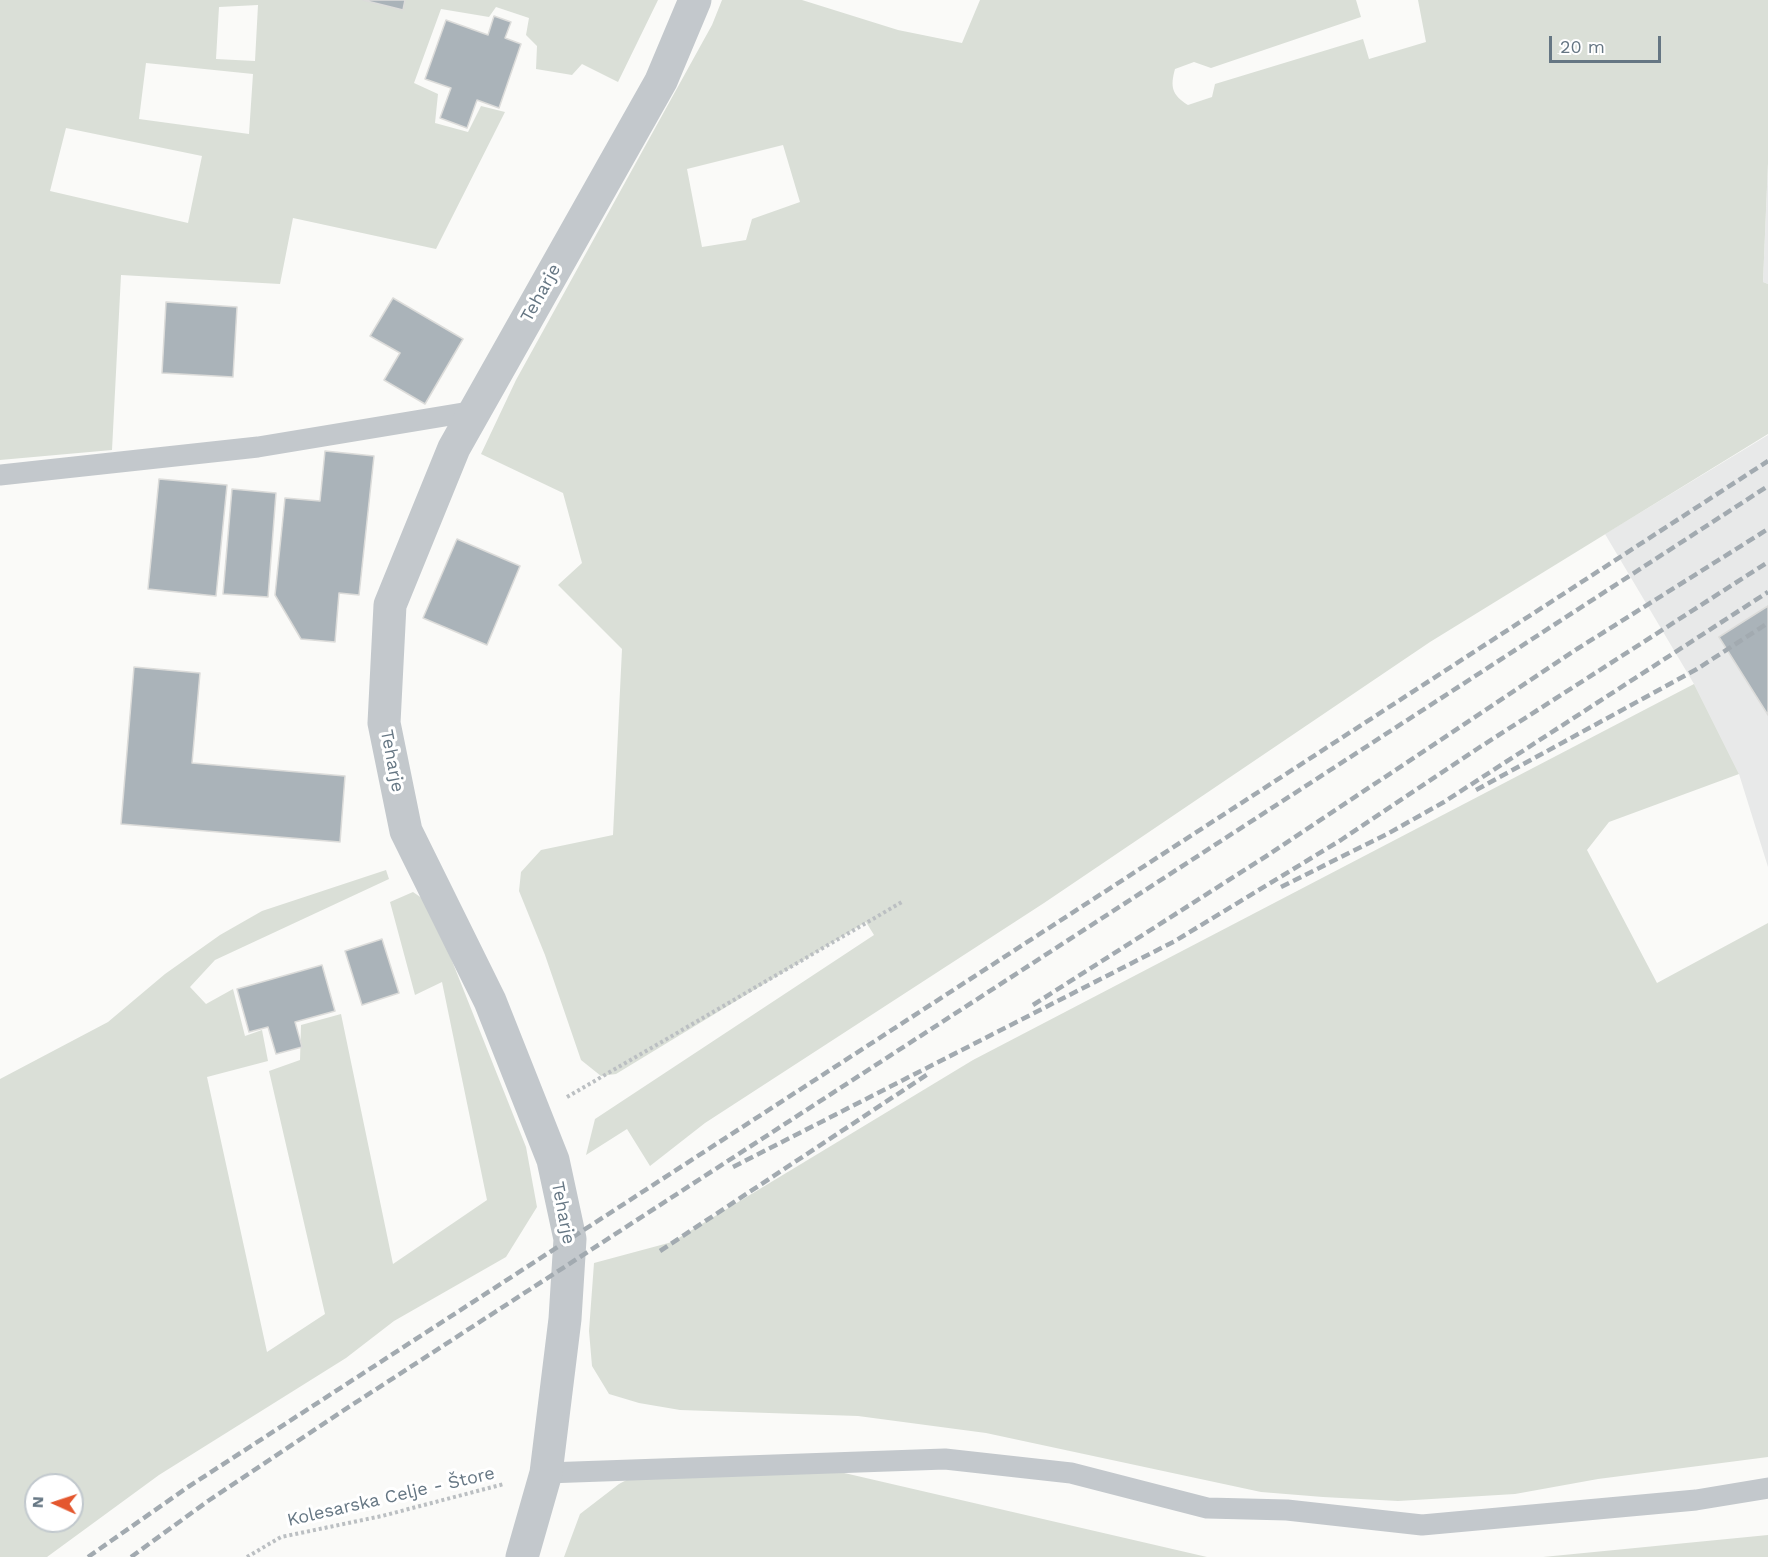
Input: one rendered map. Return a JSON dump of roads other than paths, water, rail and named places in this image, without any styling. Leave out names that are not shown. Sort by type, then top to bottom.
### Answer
[{"type":"street","name":"Teharje","points":[[522,1557],[546,1473],[571,1264],[570,1239],[553,1160],[535,1115],[489,1001],[406,831],[384,723],[390,605],[454,448],[662,81],[695,0]]},
{"type":"lane","points":[[0,475],[258,447],[475,411]]},
{"type":"lane","points":[[546,1473],[945,1459],[1071,1473],[1207,1508],[1287,1510],[1422,1525],[1696,1500],[1768,1488]]},
{"type":"railway","points":[[88,1557],[188,1487],[1768,461]]},
{"type":"railway","points":[[131,1557],[208,1501],[341,1412],[1768,486]]},
{"type":"railway","points":[[1033,1005],[1268,855],[1577,649],[1768,529]]},
{"type":"railway","points":[[733,1167],[1175,941],[1341,840],[1477,749],[1768,562]]},
{"type":"railway","points":[[1281,887],[1389,833],[1444,802],[1768,592]]},
{"type":"railway","points":[[1476,790],[1697,669],[1768,623]]},
{"type":"railway","points":[[660,1251],[928,1074]]}]
